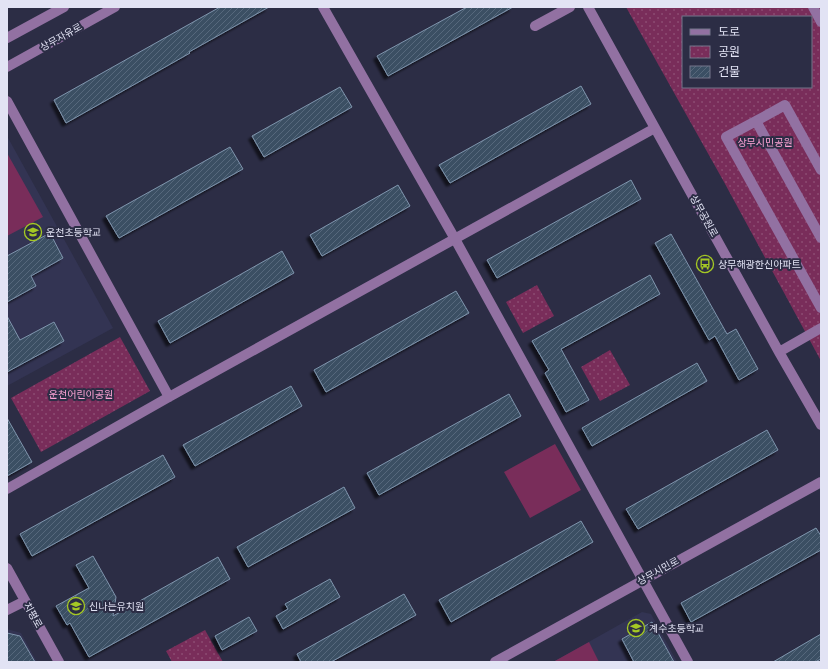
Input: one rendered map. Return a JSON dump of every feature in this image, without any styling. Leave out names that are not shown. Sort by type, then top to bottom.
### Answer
[{"type":"street","points":[[7,38],[64,7]]},
{"type":"street","name":"상무자유로","points":[[7,67],[115,7]]},
{"type":"street","points":[[322,7],[455,239],[688,662]]},
{"type":"street","points":[[535,26],[570,7]]},
{"type":"street","name":"상무공원로","points":[[588,7],[821,425]]},
{"type":"street","points":[[813,7],[821,22]]},
{"type":"street","points":[[7,102],[169,397]]},
{"type":"street","points":[[821,170],[785,105],[726,137],[821,308]]},
{"type":"street","points":[[756,121],[821,238]]},
{"type":"street","points":[[7,489],[169,397],[655,128]]},
{"type":"street","points":[[779,352],[821,328]]},
{"type":"street","name":"상무시민로","points":[[495,662],[821,482]]},
{"type":"street","name":"치평로","points":[[7,568],[59,662]]},
{"type":"street","points":[[7,610],[25,601]]},
{"type":"shaded area","name":"운천초등학교","points":[[7,136],[113,328],[7,386]]},
{"type":"shaded area","name":"계수초등학교","points":[[642,612],[651,614],[677,662],[553,662]]},
{"type":"shaded area","points":[[7,629],[21,633],[37,662],[7,662]]},
{"type":"green space","name":"상무시민공원","points":[[626,7],[821,7],[821,361],[724,182]]},
{"type":"green space","points":[[7,153],[43,217],[7,236]]},
{"type":"green space","points":[[537,285],[554,316],[523,333],[506,302]]},
{"type":"green space","name":"운천어린이공원","points":[[120,337],[150,391],[41,452],[11,398]]},
{"type":"green space","points":[[610,350],[630,385],[600,401],[581,367]]},
{"type":"green space","points":[[555,444],[581,490],[530,518],[504,472]]},
{"type":"green space","points":[[205,630],[223,662],[172,662],[166,651]]},
{"type":"green space","points":[[589,642],[599,662],[553,662]]},
{"type":"building","points":[[220,7],[269,7],[66,123],[54,100]]},
{"type":"building","points":[[467,7],[513,7],[388,76],[377,56]]},
{"type":"building","points":[[581,86],[591,104],[450,183],[439,165]]},
{"type":"building","points":[[340,87],[352,107],[264,157],[252,136]]},
{"type":"building","points":[[230,147],[243,169],[119,238],[106,216]]},
{"type":"building","points":[[631,180],[641,199],[497,278],[487,260]]},
{"type":"building","points":[[398,185],[410,206],[322,256],[310,235]]},
{"type":"building","name":"운천초등학교","points":[[50,233],[63,258],[31,276],[36,286],[7,302],[7,256]]},
{"type":"building","points":[[671,234],[727,334],[736,329],[758,369],[739,380],[715,336],[709,340],[655,243]]},
{"type":"building","points":[[282,251],[294,273],[170,343],[158,321]]},
{"type":"building","points":[[650,275],[660,294],[561,349],[589,400],[566,412],[545,373],[549,370],[532,341]]},
{"type":"building","points":[[456,291],[469,313],[326,392],[314,370]]},
{"type":"building","points":[[7,316],[20,340],[54,322],[64,341],[7,372]]},
{"type":"building","points":[[697,363],[707,381],[592,446],[582,428]]},
{"type":"building","points":[[291,386],[302,406],[195,466],[183,445]]},
{"type":"building","points":[[509,394],[521,416],[379,495],[367,473]]},
{"type":"building","points":[[7,418],[32,462],[7,476]]},
{"type":"building","points":[[767,430],[778,450],[638,529],[626,509]]},
{"type":"building","points":[[163,455],[175,477],[32,556],[20,534]]},
{"type":"building","points":[[344,487],[355,508],[248,567],[237,547]]},
{"type":"building","points":[[581,521],[593,542],[451,622],[439,600]]},
{"type":"building","points":[[816,528],[821,536],[821,550],[691,622],[681,603]]},
{"type":"building","points":[[93,556],[116,597],[113,616],[218,557],[230,579],[89,657],[70,623],[67,625],[56,606],[89,588],[76,565]]},
{"type":"building","points":[[330,579],[340,597],[283,629],[276,616],[288,609],[285,604]]},
{"type":"building","points":[[404,594],[416,615],[331,662],[301,662],[297,654]]},
{"type":"building","points":[[249,617],[257,631],[222,650],[215,636]]},
{"type":"building","points":[[652,622],[674,662],[634,662],[622,639]]},
{"type":"building","points":[[7,633],[20,636],[35,662],[7,662]]},
{"type":"building","points":[[821,634],[821,659],[815,662],[773,662]]},
{"type":"place","name":"운천초등학교","points":[[33,232]]},
{"type":"place","name":"상무해광한신아파트","points":[[705,264]]},
{"type":"place","name":"신나는유치원","points":[[76,606]]},
{"type":"place","name":"계수초등학교","points":[[636,628]]}]
